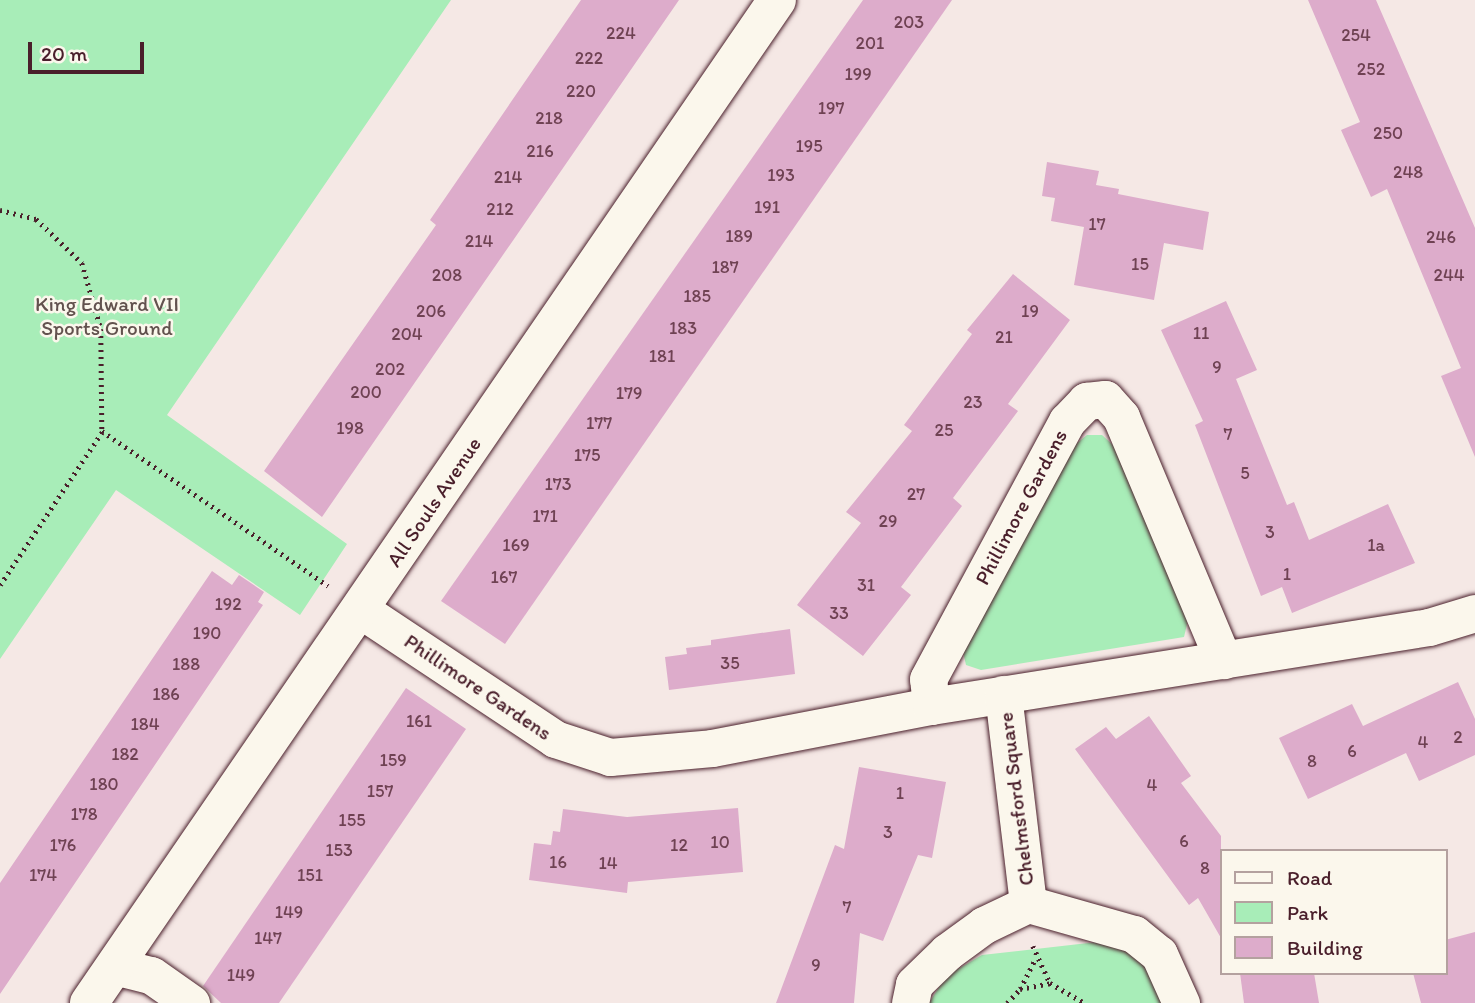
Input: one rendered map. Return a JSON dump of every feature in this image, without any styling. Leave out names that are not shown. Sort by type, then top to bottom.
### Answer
[{"type":"street","name":"All Souls Avenue","points":[[89,1003],[777,0]]},
{"type":"street","name":"Phillimore Gardens","points":[[930,706],[928,679],[1067,421],[1086,401],[1105,399],[1121,418],[1223,660]]},
{"type":"street","name":"Phillimore Gardens","points":[[361,610],[555,739],[591,753],[668,755],[930,706],[1429,627],[1475,613]]},
{"type":"street","name":"Chelmsford Square","points":[[1003,694],[1028,904]]},
{"type":"street","name":"Chelmsford Square","points":[[910,1003],[914,984],[947,952],[984,925],[1028,904],[1134,934],[1159,954],[1181,1003]]},
{"type":"street","points":[[114,966],[151,975],[191,1003]]},
{"type":"path","points":[[0,210],[36,219],[82,263],[101,329],[102,431],[0,585]]},
{"type":"path","points":[[102,431],[329,586]]},
{"type":"path","points":[[1033,949],[1050,983],[1084,1003]]},
{"type":"path","points":[[1007,1003],[1020,989],[1036,959]]},
{"type":"path","points":[[1020,989],[1050,983]]},
{"type":"green space","name":"King Edward VII Sports Ground","points":[[0,0],[451,0],[167,415],[347,544],[300,615],[116,490],[0,659]]},
{"type":"green space","points":[[1087,435],[1102,435],[1113,445],[1188,620],[1184,637],[981,670],[966,665],[963,652],[1076,444]]},
{"type":"green space","points":[[1097,942],[1137,955],[1164,987],[1166,1003],[929,1003],[946,976],[982,955]]},
{"type":"building","points":[[581,0],[679,0],[322,517],[264,471],[436,225],[430,220]]},
{"type":"building","points":[[863,0],[952,0],[505,644],[441,601]]},
{"type":"building","points":[[1308,0],[1376,0],[1475,228],[1475,457],[1441,376],[1461,368],[1387,189],[1371,197],[1341,130],[1360,122]]},
{"type":"building","points":[[1047,162],[1099,171],[1096,185],[1119,189],[1118,194],[1209,212],[1203,250],[1164,243],[1154,300],[1074,285],[1084,227],[1051,221],[1055,198],[1042,196]]},
{"type":"building","points":[[1013,274],[1070,320],[1008,404],[1018,411],[953,498],[962,506],[901,587],[911,595],[863,656],[797,605],[861,523],[846,512],[912,431],[904,425],[972,334],[967,330]]},
{"type":"building","points":[[1226,301],[1257,370],[1236,379],[1287,505],[1294,502],[1309,540],[1388,504],[1415,563],[1292,613],[1282,587],[1261,596],[1195,425],[1203,421],[1161,330]]},
{"type":"building","points":[[212,571],[232,585],[239,575],[264,592],[258,602],[263,605],[0,994],[0,883]]},
{"type":"building","points":[[790,629],[795,674],[669,690],[665,657],[687,654],[686,648],[711,645],[711,640]]},
{"type":"building","points":[[1458,682],[1475,719],[1475,755],[1419,781],[1406,753],[1308,799],[1279,738],[1352,704],[1363,726]]},
{"type":"building","points":[[406,688],[466,729],[279,1003],[221,1003],[203,986]]},
{"type":"building","points":[[1149,716],[1191,776],[1181,783],[1221,836],[1220,936],[1198,898],[1189,905],[1075,749],[1106,727],[1116,739]]},
{"type":"building","points":[[859,767],[946,782],[932,858],[918,855],[883,941],[860,933],[854,1003],[776,1003],[835,845],[844,849]]},
{"type":"building","points":[[738,808],[743,872],[628,882],[627,893],[529,880],[534,843],[551,845],[553,831],[560,832],[563,809],[627,817]]},
{"type":"building","points":[[1475,932],[1475,1003],[1421,1003],[1414,975],[1447,975],[1447,939]]},
{"type":"building","points":[[1240,975],[1314,975],[1319,1003],[1244,1003]]}]
